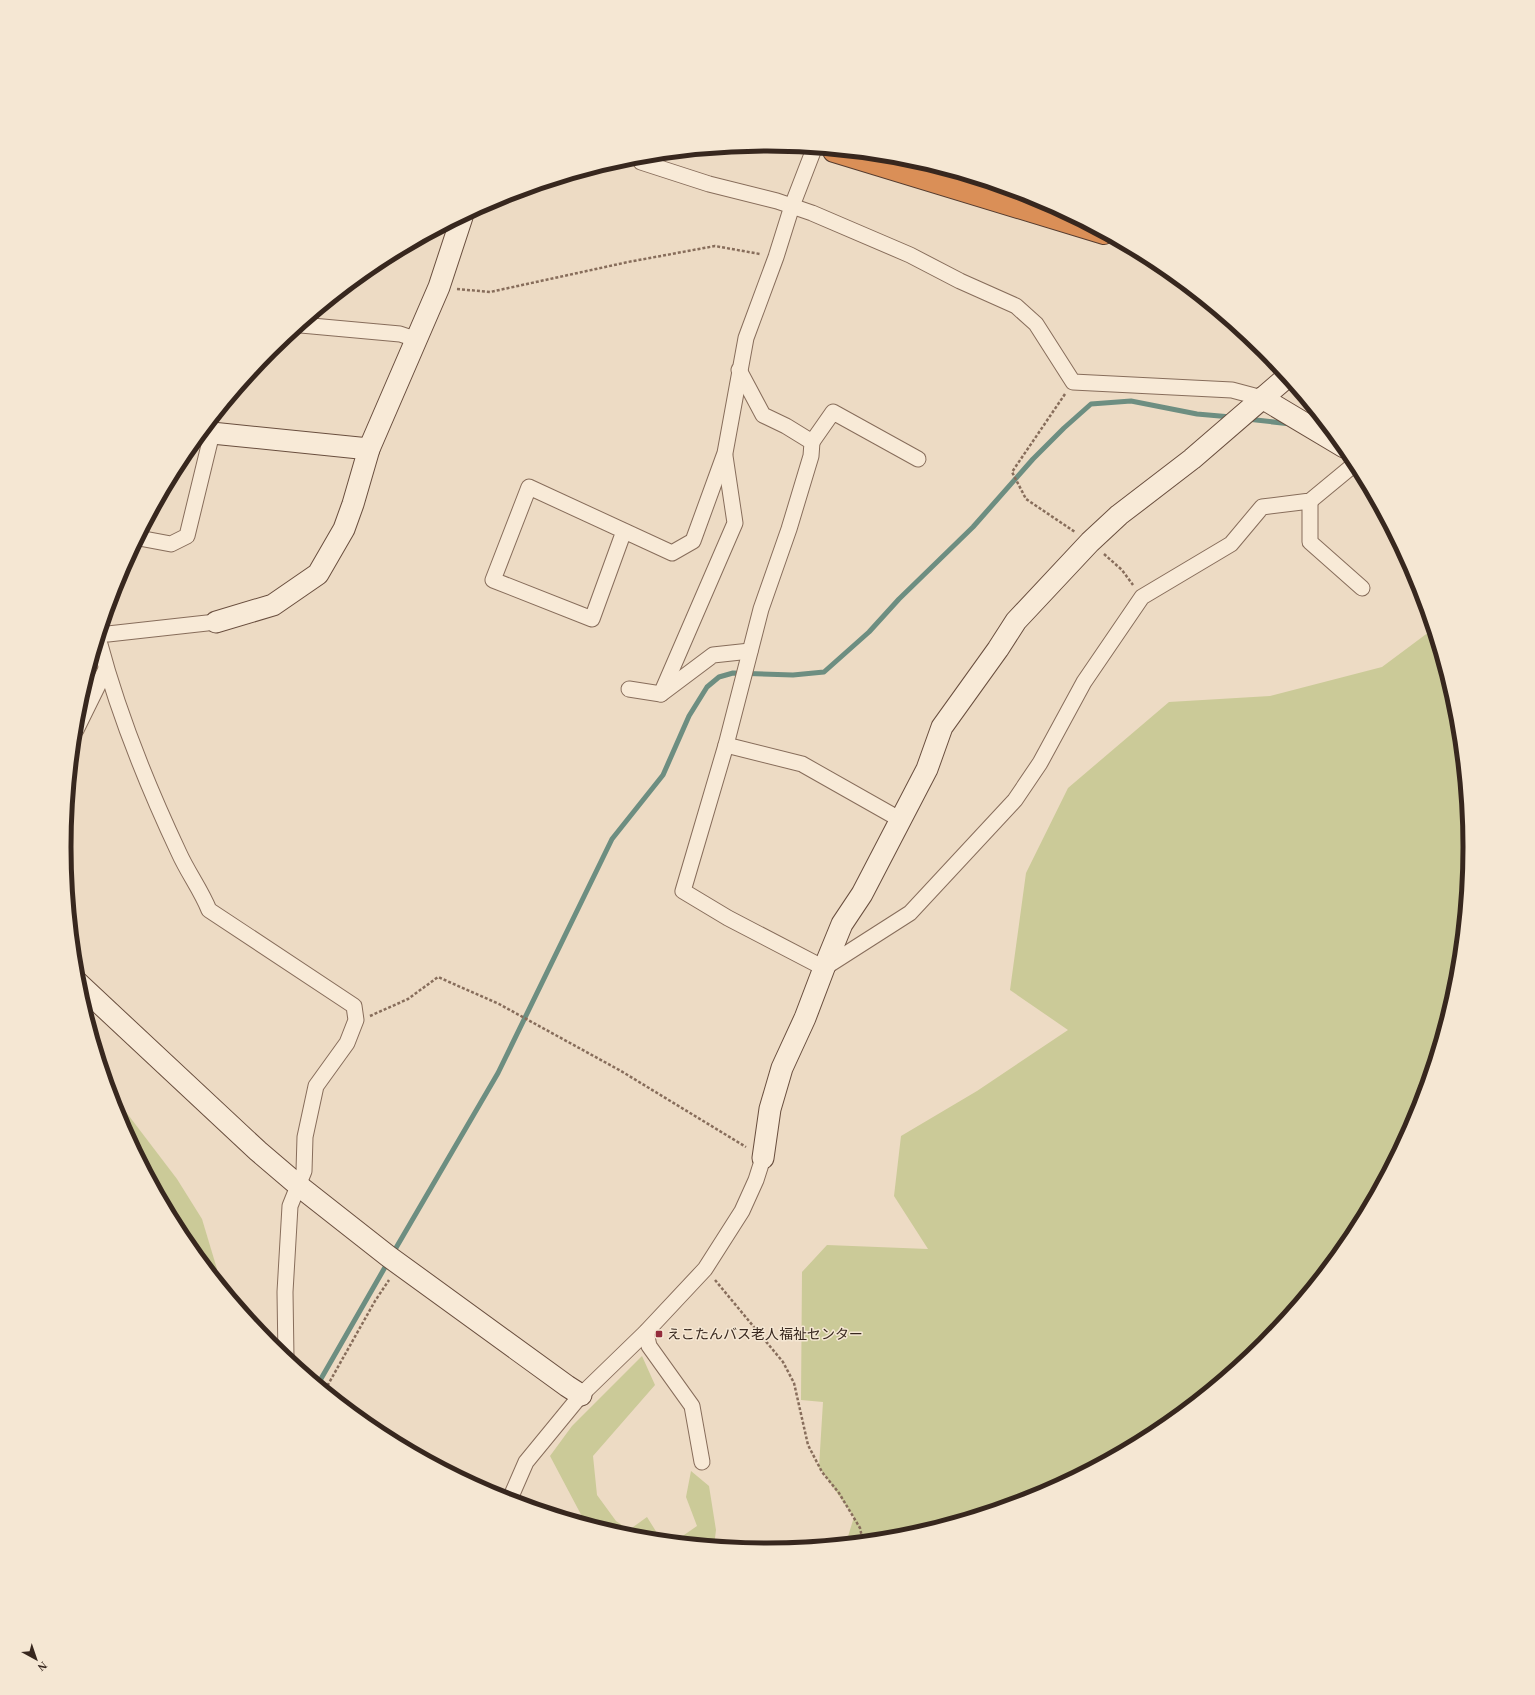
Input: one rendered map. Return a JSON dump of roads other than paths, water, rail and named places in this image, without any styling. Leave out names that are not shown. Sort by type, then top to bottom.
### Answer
[{"type":"highway","points":[[851,156],[1083,227]]},
{"type":"street","points":[[624,531],[592,619],[493,580],[529,487],[672,553],[693,541],[725,454],[746,338],[776,257],[792,206],[813,152]]},
{"type":"street","points":[[642,162],[710,184],[792,206],[910,255],[960,281],[1016,306],[1036,324],[1073,382],[1232,390],[1262,398],[1332,440]]},
{"type":"street","points":[[105,633],[216,622],[273,605],[318,574],[344,529],[353,504],[369,448],[415,339],[439,287],[458,224]]},
{"type":"street","points":[[306,325],[400,334],[415,339]]},
{"type":"street","points":[[739,370],[763,415],[786,426],[812,442]]},
{"type":"street","points":[[512,1495],[526,1462],[581,1395],[646,1332],[705,1269],[742,1211],[756,1180],[763,1158],[770,1109],[782,1068],[805,1018],[842,924],[862,894],[927,769],[942,727],[998,649],[1016,621],[1090,542],[1119,514],[1192,459],[1283,380]]},
{"type":"street","points":[[824,968],[728,918],[683,891],[742,688],[761,609],[789,529],[811,456],[812,442],[833,412],[918,459]]},
{"type":"street","points":[[208,433],[369,448]]},
{"type":"street","points":[[143,539],[172,544],[187,536],[207,435]]},
{"type":"street","points":[[661,694],[735,523],[725,454]]},
{"type":"street","points":[[824,968],[910,913],[1015,800],[1040,763],[1084,682],[1142,597],[1231,544],[1262,507],[1310,501],[1351,467]]},
{"type":"street","points":[[1310,501],[1310,542],[1362,588]]},
{"type":"street","points":[[101,648],[106,670],[157,805],[180,856],[201,891],[209,910],[354,1006],[356,1020],[347,1043],[316,1086],[306,1137],[304,1171],[290,1206],[285,1292],[286,1350]]},
{"type":"street","points":[[629,689],[661,694],[713,655],[750,651]]},
{"type":"street","points":[[84,715],[106,670]]},
{"type":"street","points":[[726,745],[802,764],[901,820]]},
{"type":"street","points":[[86,990],[258,1152],[299,1186],[394,1260],[581,1395]]},
{"type":"street","points":[[646,1332],[649,1346],[692,1406],[702,1462]]},
{"type":"waterway","points":[[393,1253],[498,1073],[612,839],[663,775],[689,716],[707,687],[719,677],[733,673],[793,675],[824,672],[869,632],[899,599],[973,527],[1033,459],[1091,404],[1131,401],[1197,414],[1231,417]]},
{"type":"waterway","points":[[1247,419],[1291,424]]},
{"type":"waterway","points":[[320,1381],[388,1262]]},
{"type":"place","name":"えこたんバス老人福祉センター","points":[[659,1334]]}]
